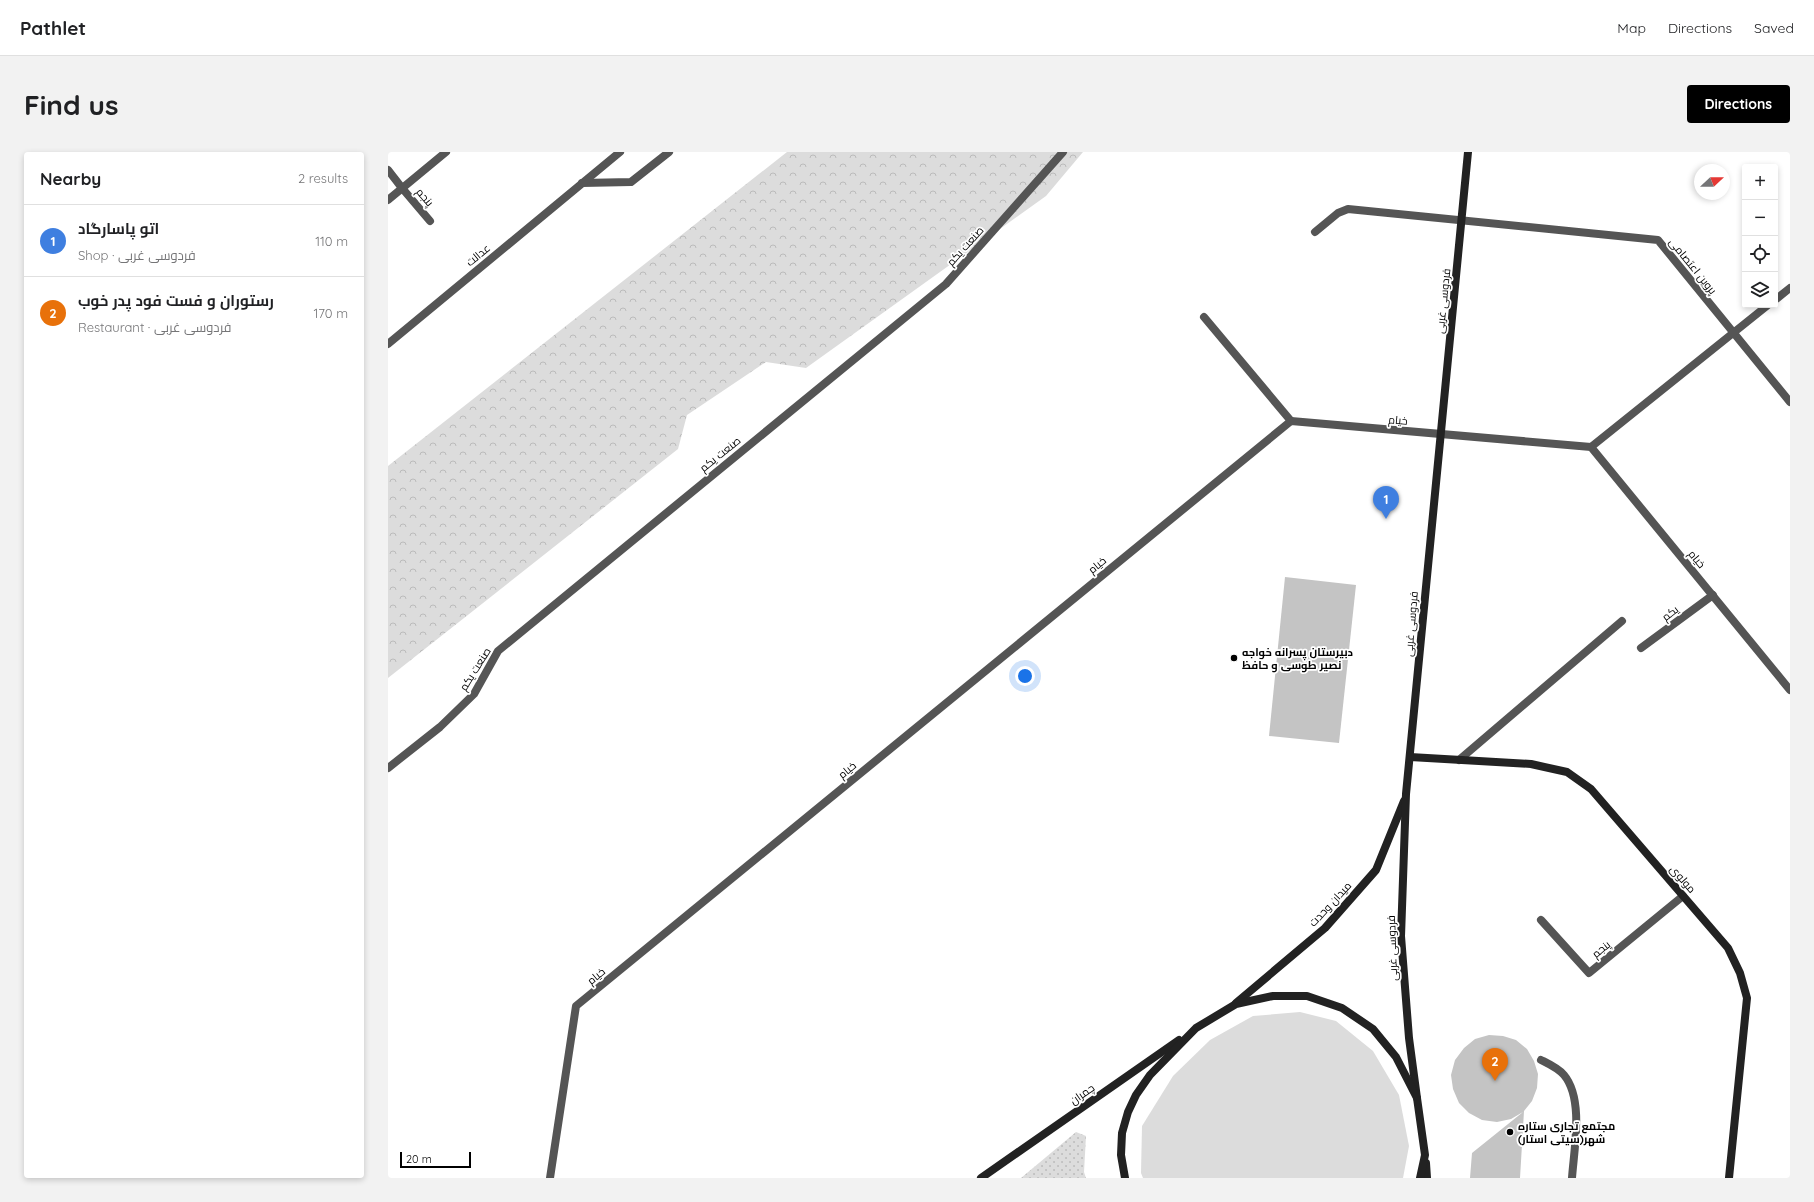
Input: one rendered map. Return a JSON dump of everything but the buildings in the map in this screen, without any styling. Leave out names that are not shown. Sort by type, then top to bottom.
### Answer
[{"type":"main road","name":"فردوسی غربی","points":[[1418,1098],[1408,1038],[1401,936],[1406,794],[1468,152]]},
{"type":"main road","name":"مولوی","points":[[1410,757],[1531,764],[1567,772],[1591,789],[1728,948],[1740,972],[1747,998],[1729,1178]]},
{"type":"main road","name":"میدان وحدت","points":[[1125,1178],[1121,1155],[1122,1133],[1130,1106],[1150,1075],[1196,1028],[1236,1004],[1325,928],[1376,870],[1406,794]]},
{"type":"main road","name":"میدان وحدت","points":[[1236,1004],[1273,996],[1307,996],[1342,1008],[1373,1029],[1396,1056],[1418,1098],[1424,1155],[1420,1178]]},
{"type":"main road","name":"چمران","points":[[981,1178],[1196,1028]]},
{"type":"main road","points":[[1424,1155],[1427,1178]]},
{"type":"street","points":[[388,200],[446,152]]},
{"type":"street","name":"عدالت","points":[[388,344],[620,152]]},
{"type":"street","points":[[582,183],[631,182],[669,152]]},
{"type":"street","name":"صنعت یکم","points":[[388,768],[440,727],[474,694],[498,651],[946,284],[1063,152]]},
{"type":"street","name":"پنجم","points":[[388,170],[430,221]]},
{"type":"street","name":"پروین اعتصامی","points":[[1315,232],[1338,213],[1348,209],[1658,240],[1790,402]]},
{"type":"street","points":[[1778,298],[1790,288]]},
{"type":"street","points":[[1591,448],[1764,308]]},
{"type":"street","points":[[1204,317],[1291,420]]},
{"type":"street","name":"خیام","points":[[550,1178],[576,1006],[1291,420],[1591,448],[1790,690]]},
{"type":"street","name":"یکم","points":[[1641,648],[1712,595]]},
{"type":"street","points":[[1459,760],[1622,621]]},
{"type":"street","name":"پنجم","points":[[1541,920],[1588,973],[1683,896]]},
{"type":"street","points":[[1541,1060],[1557,1068],[1564,1075],[1570,1084],[1575,1097],[1576,1113],[1572,1178]]},
{"type":"green space","points":[[787,152],[1083,152],[1046,196],[806,368],[766,362],[687,415],[678,449],[388,678],[388,466]]},
{"type":"green space","points":[[1300,1012],[1336,1021],[1373,1051],[1399,1095],[1409,1146],[1403,1178],[1143,1178],[1141,1173],[1142,1126],[1173,1076],[1210,1040],[1253,1016]]},
{"type":"green space","points":[[1076,1132],[1086,1136],[1084,1172],[1086,1178],[1021,1178]]},
{"type":"place","name":"اتو پاسارگاد","points":[[1386,519]]},
{"type":"place","name":"دبیرستان پسرانه خواجه نصیر طوسی و حافظ","points":[[1234,658]]},
{"type":"place","name":"رستوران و فست فود پدر خوب","points":[[1495,1081]]},
{"type":"place","name":"مجتمع تجاری ستاره شهر(سیتی استار)","points":[[1510,1132]]}]
